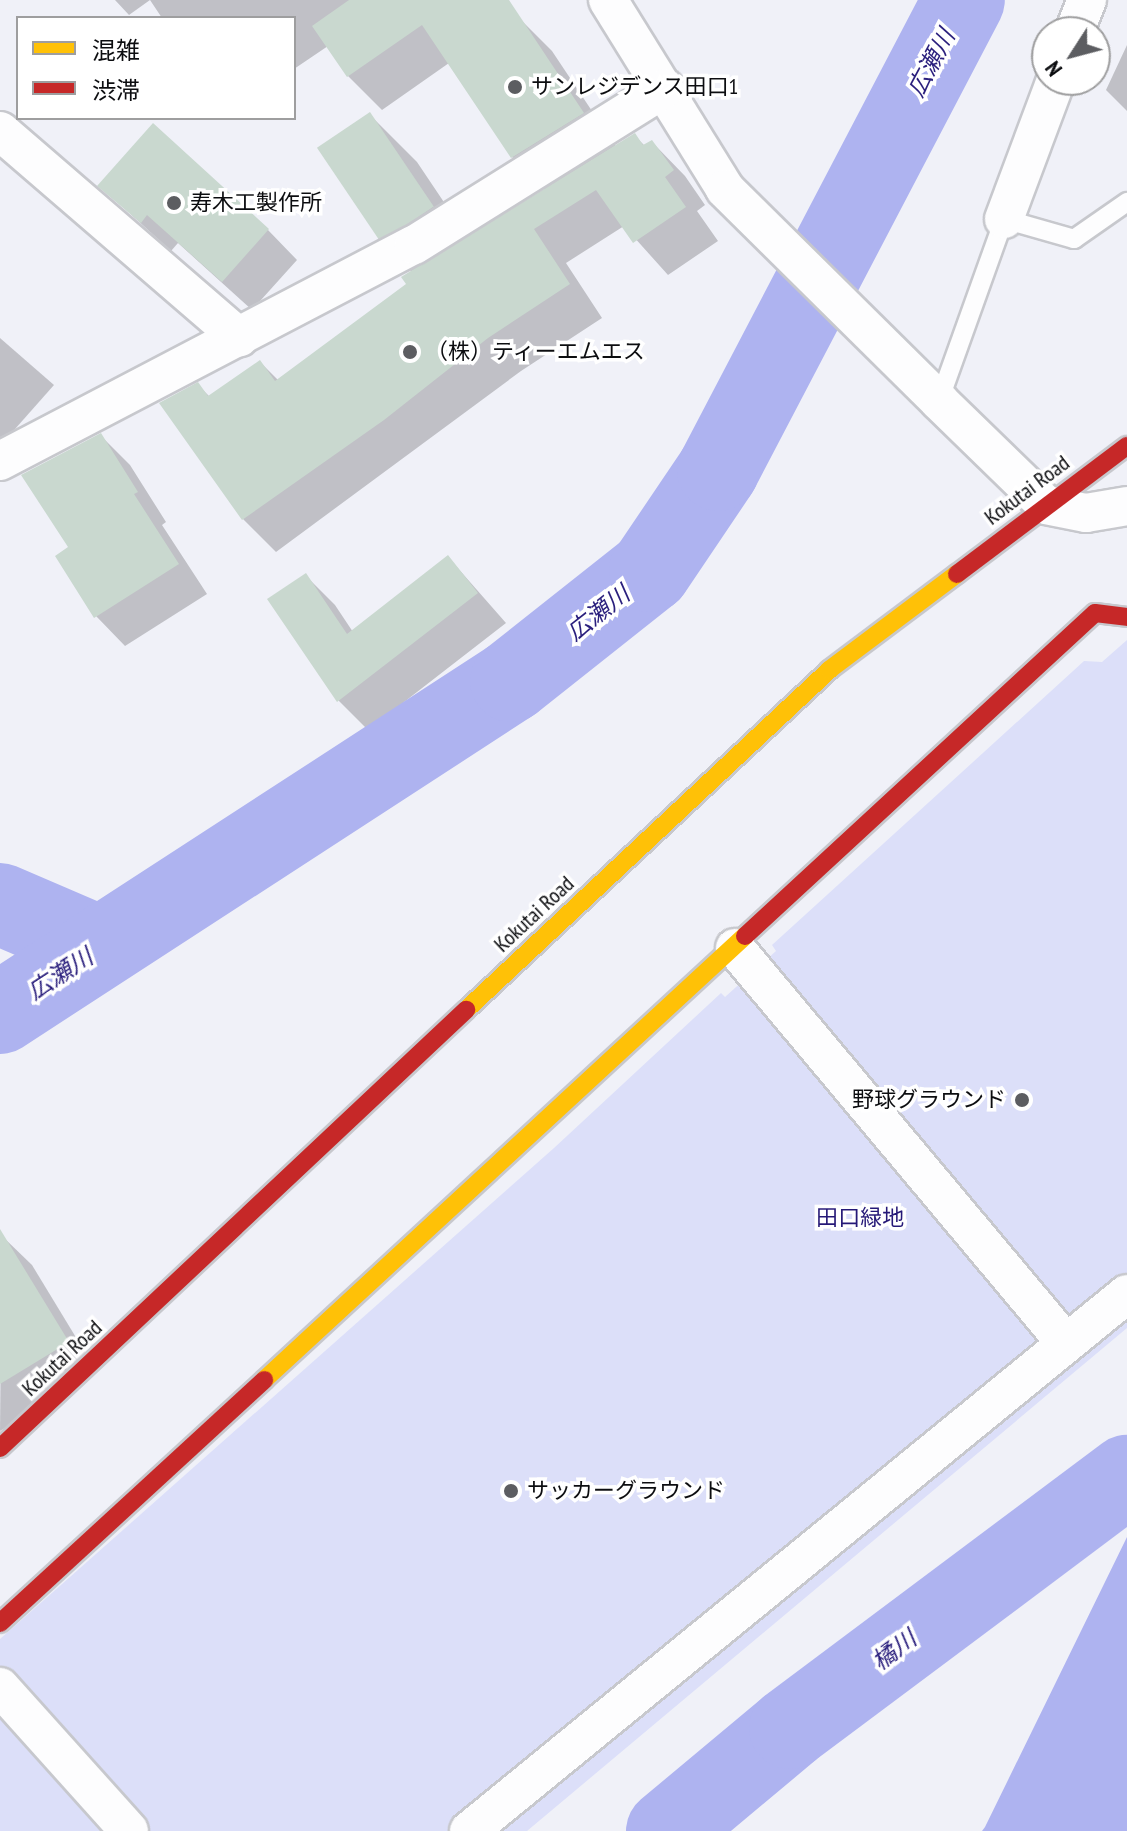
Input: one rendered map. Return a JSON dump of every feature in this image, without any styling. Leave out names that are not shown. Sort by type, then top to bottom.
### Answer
[{"type":"street","points":[[608,0],[725,189],[939,401],[1046,505],[1086,513],[1127,506]]},
{"type":"street","points":[[0,461],[414,245],[665,88]]},
{"type":"street","points":[[1004,219],[1050,96]]},
{"type":"street","points":[[0,131],[239,337]]},
{"type":"street","name":"Kokutai Road","points":[[0,1448],[829,670],[1127,446]]},
{"type":"street","points":[[0,1623],[1095,613],[1127,617]]},
{"type":"street","points":[[735,948],[1065,1342]]},
{"type":"street","points":[[469,1831],[1127,1294]]},
{"type":"street","points":[[0,1687],[129,1831]]},
{"type":"lane","points":[[939,401],[1004,219],[1074,239],[1127,202]]},
{"type":"green space","name":"サッカーグラウンド","points":[[1127,640],[1127,1328],[527,1831],[0,1831],[0,1639],[554,1148],[721,993],[725,997],[776,951],[772,945],[1084,661],[1102,662]]},
{"type":"water","points":[[1127,1537],[1127,1831],[982,1831],[985,1827]]},
{"type":"building","points":[[349,0],[509,0],[584,113],[511,158],[422,25],[347,77],[312,26]]},
{"type":"building","points":[[370,112],[434,207],[381,242],[317,148]]},
{"type":"building","name":"寿木工製作所","points":[[153,123],[269,229],[222,282],[147,215],[141,223],[97,186]]},
{"type":"building","points":[[635,133],[643,145],[652,140],[674,170],[665,177],[686,207],[633,243],[596,190],[534,229],[570,284],[488,338],[384,420],[242,520],[159,403],[198,382],[208,396],[260,360],[275,381],[406,284],[401,277]]},
{"type":"building","points":[[101,433],[138,492],[134,494],[179,564],[94,618],[55,556],[68,547],[21,475]]},
{"type":"building","points":[[448,555],[478,593],[337,702],[267,599],[306,573],[347,634]]},
{"type":"building","points":[[0,1229],[69,1342],[0,1384]]},
{"type":"waterway","name":"広瀬川","points":[[0,1013],[511,681],[650,571],[718,470],[964,0]]},
{"type":"waterway","points":[[0,904],[98,946]]},
{"type":"waterway","name":"橘川","points":[[667,1831],[790,1728],[1127,1476]]},
{"type":"traffic: slow","points":[[466,1010],[829,670],[957,574]]},
{"type":"traffic: slow","points":[[264,1380],[745,936]]},
{"type":"traffic: jam","points":[[957,574],[1127,446]]},
{"type":"traffic: jam","points":[[745,936],[1095,613],[1127,617]]},
{"type":"traffic: jam","points":[[0,1448],[466,1010]]},
{"type":"traffic: jam","points":[[0,1623],[264,1380]]},
{"type":"place","name":"サンレジデンス田口1","points":[[515,87]]},
{"type":"place","name":"寿木工製作所","points":[[174,203]]},
{"type":"place","name":"（株）ティーエムエス","points":[[410,352]]},
{"type":"place","name":"野球グラウンド","points":[[1022,1100]]},
{"type":"place","name":"サッカーグラウンド","points":[[511,1491]]},
{"type":"park label","name":"田口緑地","points":[[860,1218]]}]
